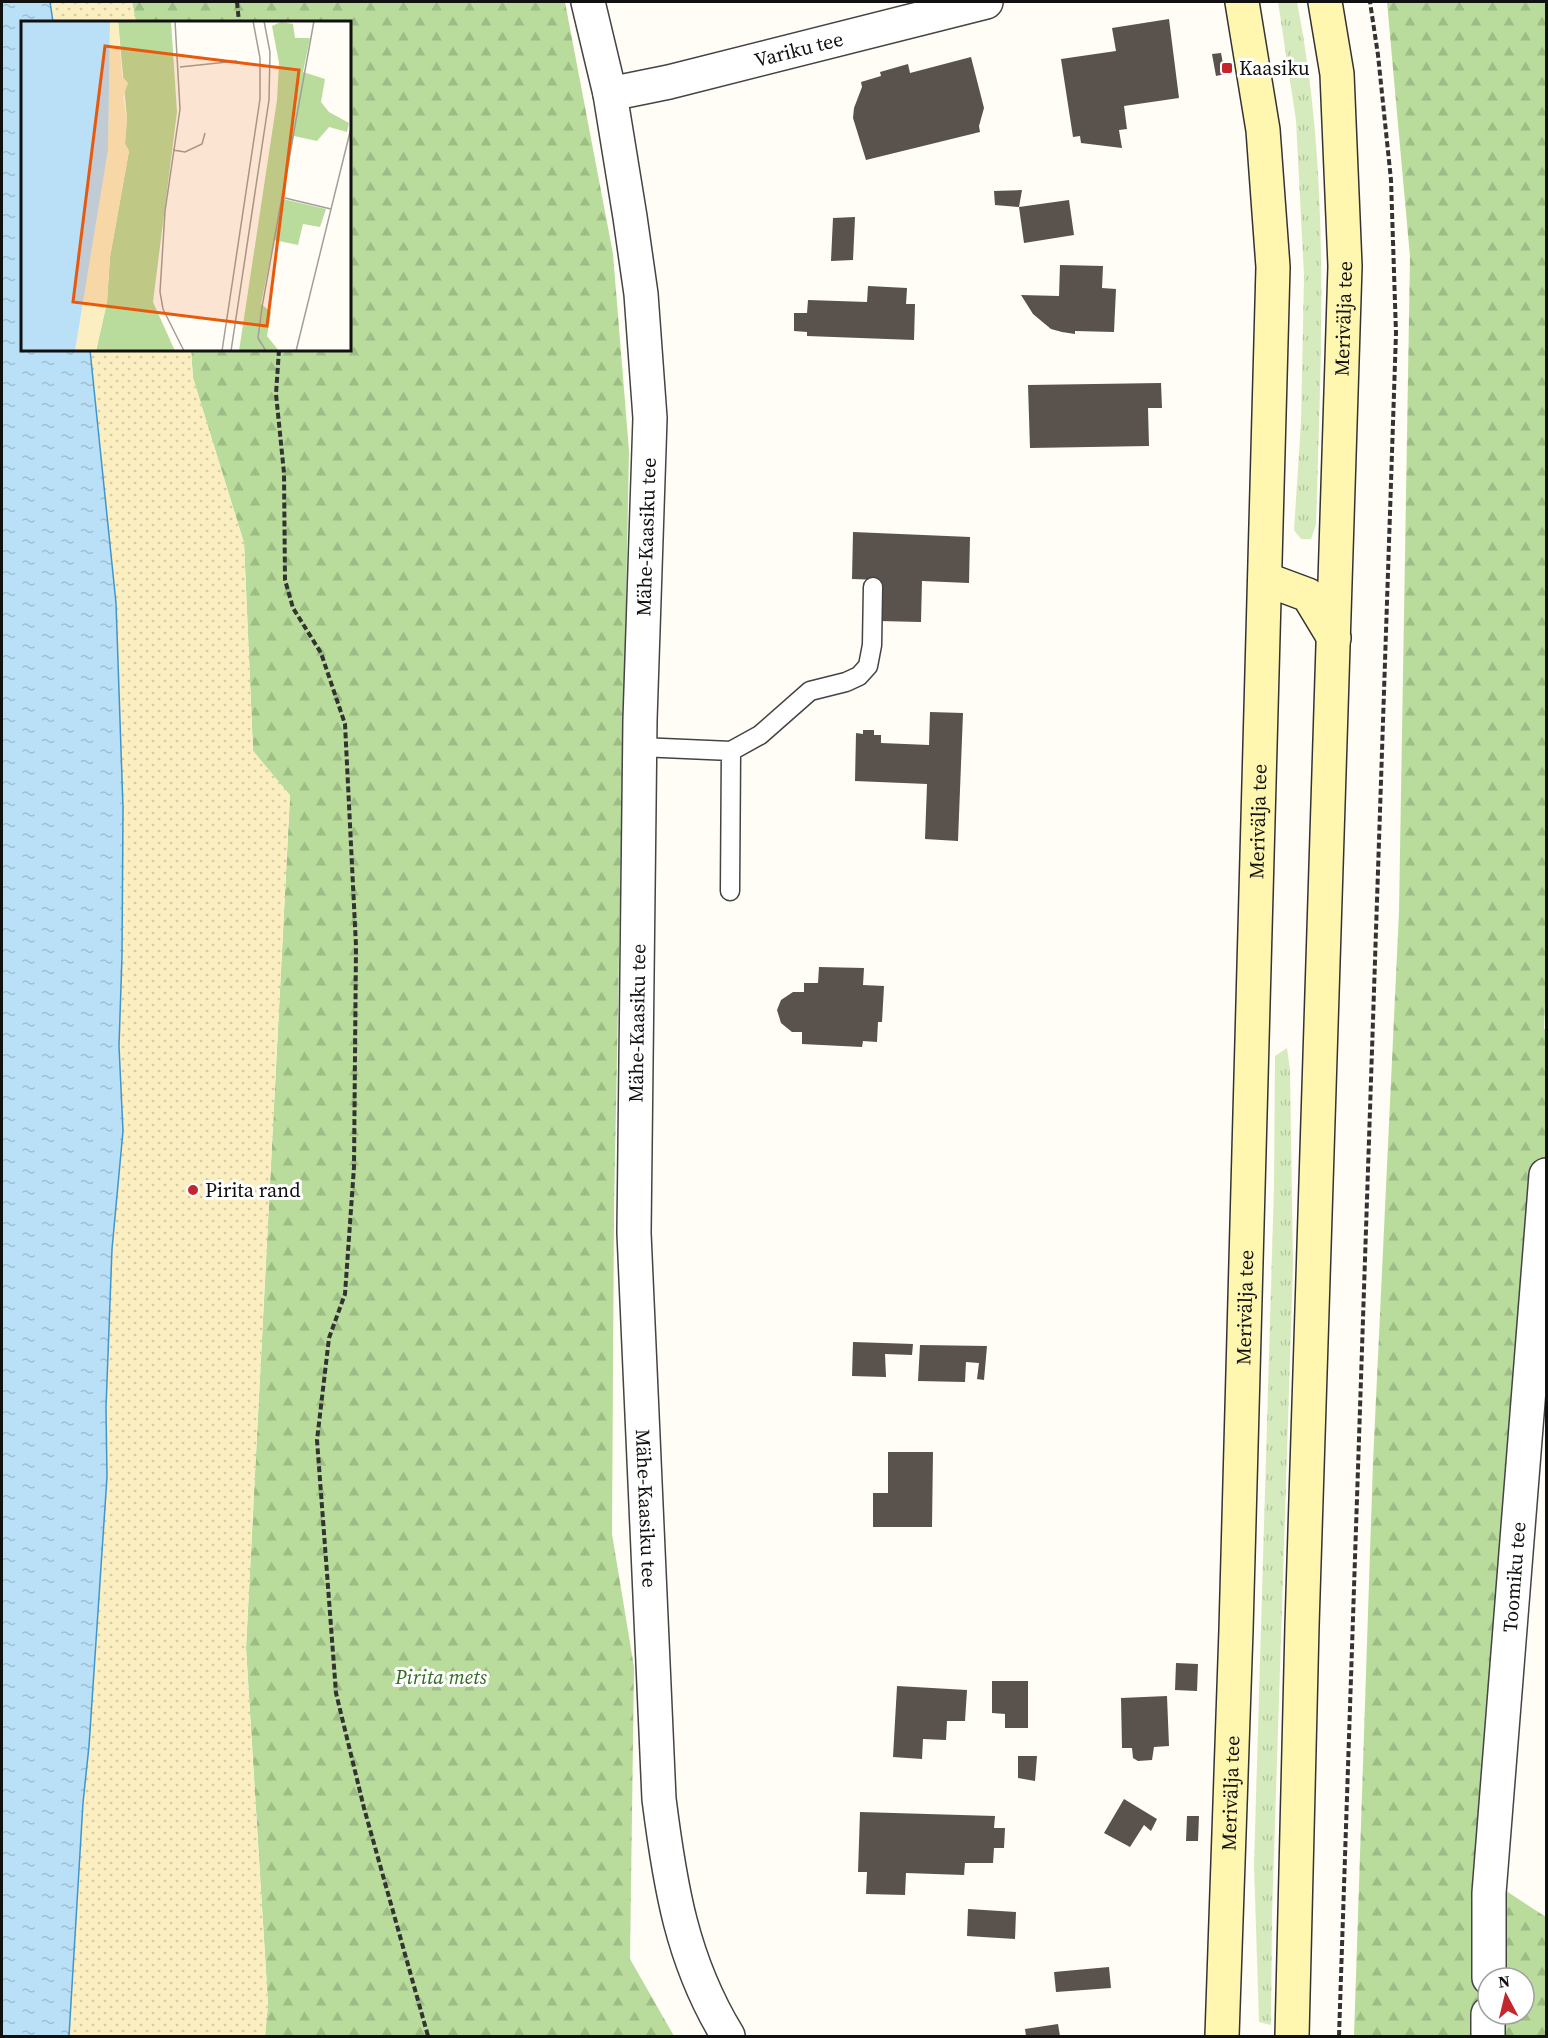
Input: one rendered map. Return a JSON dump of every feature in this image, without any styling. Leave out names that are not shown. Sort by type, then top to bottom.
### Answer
[{"type":"main road","name":"Merivälja tee","points":[[1222,2037],[1236,1629],[1273,267],[1263,130],[1242,2]]},
{"type":"main road","name":"Merivälja tee","points":[[1292,2037],[1302,1614],[1345,266],[1337,74],[1325,2]]},
{"type":"main road","points":[[1265,579],[1308,595],[1334,638]]},
{"type":"street","name":"Mähe-Kaasiku tee","points":[[588,2],[610,94],[630,217],[641,294],[650,418],[640,747],[634,1233],[659,1800],[668,1876],[683,1936],[712,2010],[728,2037]]},
{"type":"street","name":"Variku tee","points":[[610,94],[669,82],[986,2]]},
{"type":"street","name":"Toomiku tee","points":[[1488,1966],[1489,1893],[1546,1175]]},
{"type":"lane","points":[[640,747],[731,751],[760,735],[810,691],[846,682],[859,676],[868,666],[872,645],[873,587]]},
{"type":"lane","points":[[730,891],[731,751]]},
{"type":"path","points":[[237,2],[239,21]]},
{"type":"path","points":[[1339,2037],[1396,333],[1391,180],[1378,54],[1370,2]]},
{"type":"path","points":[[279,351],[276,394],[284,473],[285,580],[293,608],[321,653],[345,724],[355,934],[354,1167],[345,1294],[329,1338],[317,1440],[336,1693],[364,1808],[428,2037]]},
{"type":"green space","name":"Pirita mets","points":[[132,2],[565,2],[613,254],[629,451],[614,1209],[612,1534],[634,1667],[630,1959],[674,2036],[265,2036],[268,2004],[246,1648],[290,796],[253,751],[244,543],[193,378],[191,351],[351,351],[351,21],[136,21]]},
{"type":"green space","points":[[1278,2],[1297,2],[1308,67],[1319,197],[1320,394],[1316,525],[1311,539],[1301,539],[1294,530],[1301,423],[1304,276],[1296,120]]},
{"type":"green space","points":[[1387,2],[1546,2],[1546,979],[1544,1029],[1546,1029],[1546,1357],[1514,1355],[1477,1872],[1546,1917],[1546,2036],[1354,2036],[1373,1462],[1399,912],[1410,257]]},
{"type":"green space","points":[[1287,1048],[1290,1070],[1293,1266],[1272,1915],[1271,2025],[1259,2022],[1254,1865],[1274,1186],[1275,1056]]},
{"type":"sand","points":[[50,2],[132,2],[136,21],[53,21]]},
{"type":"sand","name":"Pirita rand","points":[[90,351],[191,351],[193,378],[244,543],[253,751],[290,795],[246,1648],[268,2005],[265,2036],[69,2036],[83,1803],[107,1477],[106,1408],[112,1249],[123,1131],[119,1046],[123,808],[100,439]]},
{"type":"water","points":[[2,2],[50,2],[53,21],[21,21],[21,351],[90,351],[116,603],[123,808],[119,1046],[123,1131],[112,1249],[106,1408],[107,1477],[83,1803],[69,2036],[2,2036]]},
{"type":"building","points":[[1169,19],[1179,98],[1124,106],[1127,129],[1119,130],[1122,148],[1081,143],[1080,136],[1073,137],[1061,59],[1116,51],[1112,28]]},
{"type":"building","points":[[1221,53],[1225,74],[1216,76],[1212,54]]},
{"type":"building","points":[[971,57],[984,108],[979,126],[980,132],[866,160],[853,118],[854,108],[862,87],[861,82],[881,76],[880,72],[908,64],[910,73]]},
{"type":"building","points":[[1022,190],[1019,207],[995,205],[994,191]]},
{"type":"building","points":[[1069,200],[1074,235],[1024,243],[1019,207]]},
{"type":"building","points":[[855,217],[853,260],[831,261],[833,218]]},
{"type":"building","points":[[1060,265],[1103,266],[1102,288],[1116,289],[1114,332],[1075,331],[1075,334],[1062,332],[1051,329],[1033,314],[1021,295],[1059,296]]},
{"type":"building","points":[[868,286],[907,288],[906,304],[915,304],[914,340],[807,336],[807,332],[794,331],[794,313],[807,313],[808,300],[867,302]]},
{"type":"building","points":[[1161,383],[1162,408],[1148,408],[1149,446],[1030,448],[1028,385]]},
{"type":"building","points":[[853,532],[970,537],[969,583],[922,581],[921,622],[879,621],[881,580],[852,579]]},
{"type":"building","points":[[930,712],[963,713],[958,841],[925,839],[927,784],[855,781],[856,733],[863,734],[863,730],[874,730],[874,735],[881,735],[881,743],[929,745]]},
{"type":"building","points":[[819,967],[864,968],[863,985],[884,986],[882,1022],[878,1022],[877,1042],[863,1041],[862,1047],[802,1044],[802,1032],[792,1032],[781,1023],[777,1010],[781,1000],[793,992],[804,992],[804,983],[818,983]]},
{"type":"building","points":[[853,1342],[913,1344],[912,1355],[885,1354],[886,1377],[852,1376]]},
{"type":"building","points":[[920,1345],[987,1346],[984,1380],[977,1379],[979,1363],[966,1362],[965,1382],[918,1381]]},
{"type":"building","points":[[888,1452],[933,1452],[932,1527],[873,1527],[873,1493],[888,1493]]},
{"type":"building","points":[[1176,1663],[1198,1664],[1197,1691],[1175,1690]]},
{"type":"building","points":[[992,1681],[1028,1681],[1028,1728],[1005,1728],[1005,1714],[992,1713]]},
{"type":"building","points":[[897,1686],[967,1690],[965,1721],[947,1721],[946,1740],[923,1739],[922,1759],[893,1757]]},
{"type":"building","points":[[1167,1696],[1169,1746],[1154,1747],[1152,1760],[1138,1761],[1133,1758],[1132,1748],[1122,1748],[1121,1698]]},
{"type":"building","points":[[1018,1756],[1037,1756],[1035,1781],[1018,1778]]},
{"type":"building","points":[[1124,1799],[1157,1819],[1151,1831],[1144,1825],[1130,1847],[1104,1833]]},
{"type":"building","points":[[860,1812],[995,1816],[994,1828],[1005,1828],[1004,1848],[994,1848],[993,1863],[965,1863],[964,1875],[906,1873],[905,1895],[866,1894],[867,1872],[858,1872]]},
{"type":"building","points":[[1187,1816],[1199,1816],[1198,1841],[1186,1841]]},
{"type":"building","points":[[968,1909],[1016,1912],[1015,1939],[967,1936]]},
{"type":"building","points":[[1109,1967],[1111,1988],[1056,1992],[1054,1972]]},
{"type":"building","points":[[1058,2024],[1060,2036],[1026,2036],[1025,2029]]},
{"type":"place","name":"Kaasiku","points":[[1227,68]]},
{"type":"place","name":"Pirita rand","points":[[193,1190]]}]
